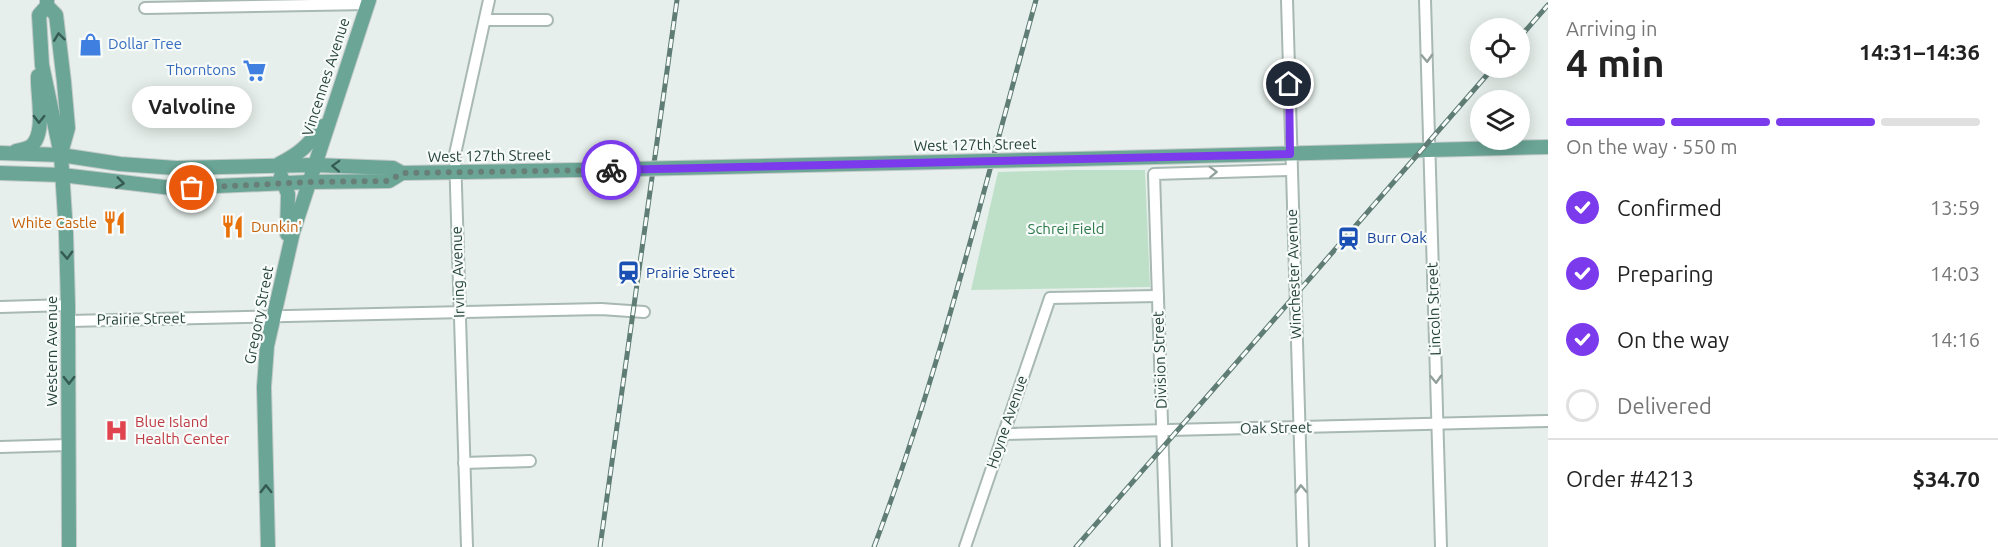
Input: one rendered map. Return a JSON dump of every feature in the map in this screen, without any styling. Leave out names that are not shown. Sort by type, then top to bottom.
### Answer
[{"type":"main road","name":"Vincennes Avenue","points":[[314,165],[369,2]]},
{"type":"main road","name":"Western Avenue","points":[[61,155],[68,128],[64,82],[56,15],[47,3],[39,15],[42,65],[61,155],[66,233],[69,321],[69,547]]},
{"type":"main road","points":[[4,153],[29,148],[38,138],[38,78],[42,65]]},
{"type":"main road","points":[[287,254],[288,194],[275,166],[298,155],[331,115]]},
{"type":"main road","name":"West 127th Street","points":[[4,153],[61,155],[120,164],[176,168],[314,165],[393,168],[402,173],[454,173],[1548,147]]},
{"type":"main road","name":"Gregory Street","points":[[268,547],[264,387],[267,346],[287,254],[314,165]]},
{"type":"main road","name":"West 127th Street","points":[[0,173],[62,175],[172,188],[389,181],[402,173]]},
{"type":"street","name":"Irving Avenue","points":[[467,547],[454,154],[489,0]]},
{"type":"street","name":"Winchester Avenue","points":[[1287,0],[1290,170],[1303,547]]},
{"type":"street","name":"Lincoln Street","points":[[1425,0],[1441,547]]},
{"type":"street","points":[[145,8],[369,2]]},
{"type":"street","points":[[485,20],[547,20]]},
{"type":"street","name":"Division Street","points":[[1166,547],[1154,174],[1290,170]]},
{"type":"street","name":"Hoyne Avenue","points":[[965,547],[1050,298],[1158,296]]},
{"type":"street","points":[[0,307],[68,305]]},
{"type":"street","name":"Prairie Street","points":[[69,321],[601,309],[644,312]]},
{"type":"street","name":"Oak Street","points":[[1003,434],[1548,421]]},
{"type":"street","points":[[0,447],[69,446]]},
{"type":"street","points":[[464,463],[530,461]]},
{"type":"green space","name":"Schrei Field","points":[[1145,170],[1150,287],[971,290],[998,172]]},
{"type":"railway","points":[[600,547],[677,0]]},
{"type":"railway","points":[[874,547],[941,344],[1036,0]]},
{"type":"railway","points":[[1530,26],[1548,5]]},
{"type":"railway","points":[[1076,547],[1484,78]]},
{"type":"way so far","points":[[192,188],[309,182],[389,181],[402,173],[611,170]]},
{"type":"place","name":"Dollar Tree","points":[[90,44]]},
{"type":"place","name":"Thorntons","points":[[254,70]]},
{"type":"place","name":"Valvoline","points":[[192,188]]},
{"type":"place","name":"White Castle","points":[[115,223]]},
{"type":"place","name":"Dunkin'","points":[[233,227]]},
{"type":"place","name":"Burr Oak","points":[[1349,238]]},
{"type":"place","name":"Prairie Street","points":[[628,273]]},
{"type":"place","name":"Blue Island Health Center","points":[[117,431]]},
{"type":"route","points":[[611,170],[1290,154],[1289,84]]}]
